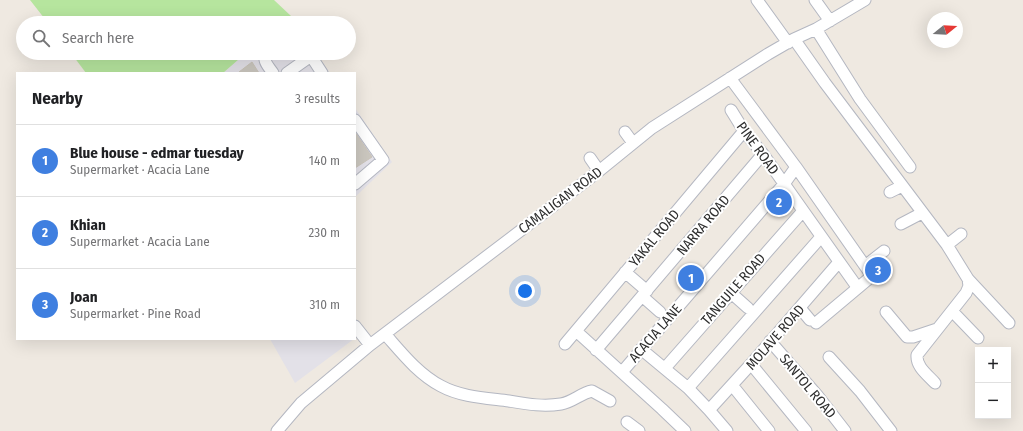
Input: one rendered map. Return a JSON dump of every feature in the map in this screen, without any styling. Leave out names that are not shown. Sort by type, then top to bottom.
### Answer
[{"type":"street","points":[[757,0],[791,41],[947,245],[968,279],[1009,323]]},
{"type":"street","points":[[815,0],[830,21]]},
{"type":"street","name":"CAMALIGAN ROAD","points":[[277,431],[301,403],[370,345],[599,171],[652,128],[791,41],[816,29],[865,0]]},
{"type":"street","points":[[816,29],[860,99],[910,167]]},
{"type":"street","points":[[265,60],[272,72]]},
{"type":"street","points":[[288,72],[304,60]]},
{"type":"street","points":[[313,60],[321,72]]},
{"type":"street","points":[[730,78],[796,167],[872,276],[813,321],[800,308]]},
{"type":"street","name":"PINE ROAD","points":[[731,110],[744,131],[763,154],[854,284]]},
{"type":"street","points":[[356,121],[382,160],[356,183]]},
{"type":"street","name":"YAKAL ROAD","points":[[565,344],[744,131]]},
{"type":"street","points":[[625,132],[634,143]]},
{"type":"street","name":"NARRA ROAD","points":[[596,350],[763,154]]},
{"type":"street","points":[[590,158],[599,171]]},
{"type":"street","name":"ACACIA LANE","points":[[622,372],[784,184],[796,167]]},
{"type":"street","points":[[890,192],[902,186]]},
{"type":"street","name":"TANGUILE ROAD","points":[[665,368],[802,210]]},
{"type":"street","points":[[901,224],[922,213]]},
{"type":"street","points":[[947,245],[961,234]]},
{"type":"street","points":[[688,388],[822,237]]},
{"type":"street","points":[[865,266],[884,251]]},
{"type":"street","name":"MOLAVE ROAD","points":[[709,410],[839,262]]},
{"type":"street","points":[[626,272],[660,312]]},
{"type":"street","points":[[935,383],[920,367],[916,360],[917,355],[966,293],[969,286],[968,279]]},
{"type":"street","points":[[730,292],[748,308]]},
{"type":"street","points":[[952,310],[978,338]]},
{"type":"street","points":[[886,312],[907,337],[912,337],[938,328]]},
{"type":"street","points":[[356,327],[370,345]]},
{"type":"street","points":[[576,331],[684,431]]},
{"type":"street","points":[[385,334],[403,354],[428,377],[440,386],[457,393],[474,397],[543,406],[571,402],[587,392],[592,391],[610,401]]},
{"type":"street","name":"SANTOL ROAD","points":[[770,341],[845,431]]},
{"type":"street","points":[[641,349],[688,388],[728,431]]},
{"type":"street","points":[[829,357],[860,391],[891,431]]},
{"type":"street","points":[[751,364],[806,431]]},
{"type":"street","points":[[732,385],[769,431]]},
{"type":"street","points":[[627,422],[639,431]]},
{"type":"shaded area","points":[[238,60],[321,60],[329,72],[224,72]]},
{"type":"shaded area","points":[[356,109],[392,162],[356,196]]},
{"type":"shaded area","points":[[271,340],[353,340],[295,383]]},
{"type":"green space","points":[[30,0],[274,0],[291,16],[43,16]]},
{"type":"green space","points":[[76,60],[238,60],[224,72],[85,72]]},
{"type":"building","points":[[252,62],[258,72],[239,72]]},
{"type":"building","points":[[356,133],[372,157],[356,167]]},
{"type":"place","name":"Khian","points":[[779,202]]},
{"type":"place","name":"Joan","points":[[878,270]]},
{"type":"place","name":"Blue house - edmar tuesday","points":[[691,278]]}]
